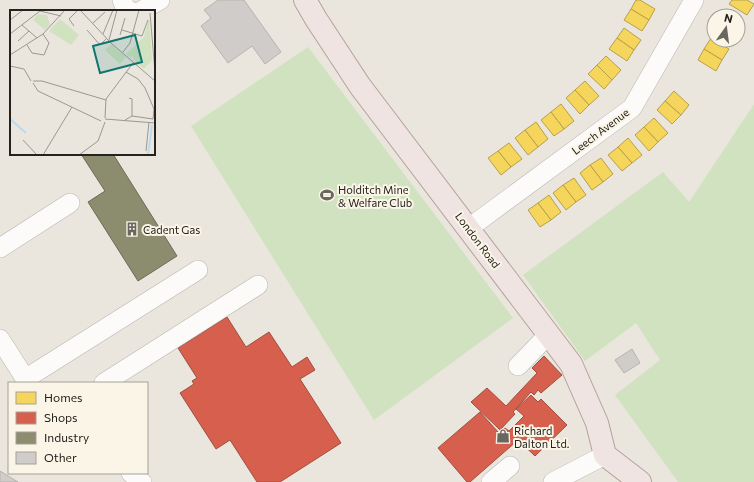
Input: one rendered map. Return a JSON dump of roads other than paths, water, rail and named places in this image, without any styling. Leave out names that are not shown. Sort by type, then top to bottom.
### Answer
[{"type":"main road","name":"London Road","points":[[305,0],[360,86],[571,364],[597,423],[605,455]]},
{"type":"main road","points":[[605,455],[640,482]]},
{"type":"street","points":[[122,0],[126,10]]},
{"type":"street","points":[[144,10],[160,0]]},
{"type":"street","name":"Leech Avenue","points":[[469,228],[632,108],[694,0]]},
{"type":"street","points":[[0,248],[70,203]]},
{"type":"street","points":[[0,339],[26,381],[198,270]]},
{"type":"street","points":[[106,382],[258,285]]},
{"type":"street","points":[[518,366],[549,334]]},
{"type":"street","points":[[553,482],[605,455]]},
{"type":"street","points":[[491,482],[510,466]]},
{"type":"street","points":[[131,474],[142,482]]},
{"type":"place","name":"Holditch Mine & Welfare Club","points":[[327,195]]},
{"type":"place","name":"Cadent Gas","points":[[132,229]]},
{"type":"place","name":"Richard Dalton Ltd.","points":[[503,436]]}]
